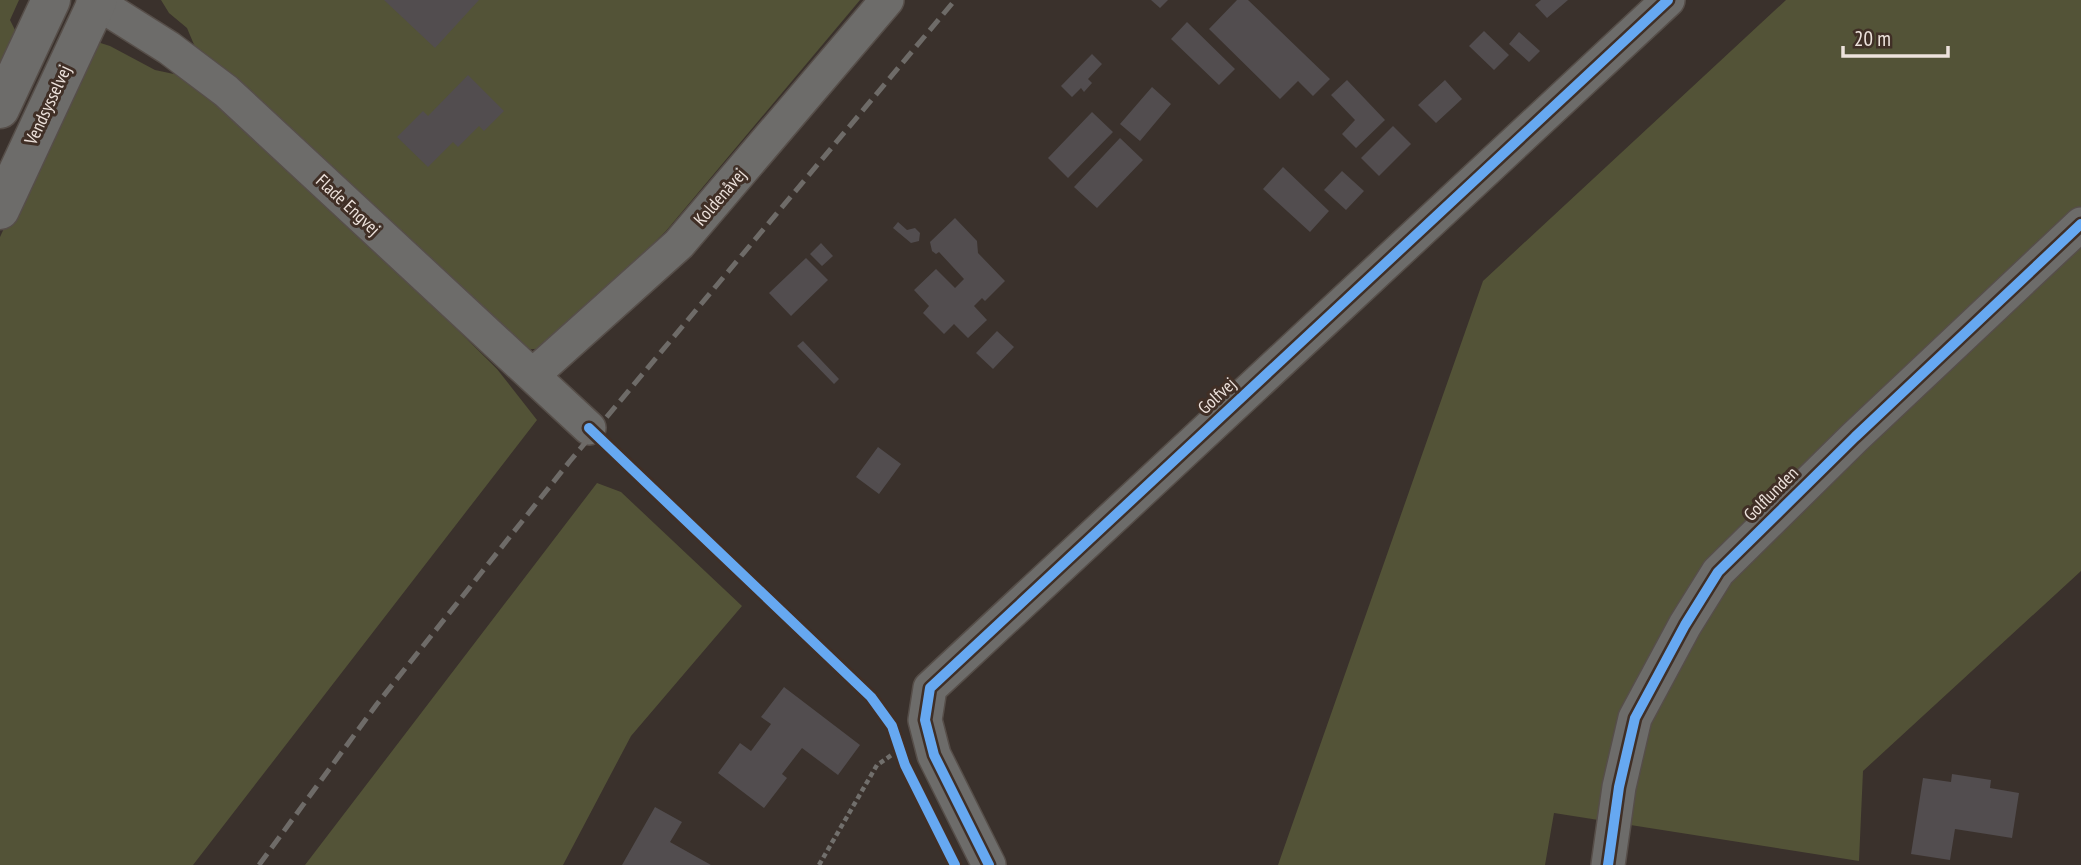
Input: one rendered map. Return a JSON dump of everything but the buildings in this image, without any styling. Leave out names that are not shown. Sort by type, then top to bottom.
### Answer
[{"type":"street","points":[[0,110],[51,0]]},
{"type":"street","name":"Koldenåvej","points":[[533,376],[679,244],[887,0]]},
{"type":"street","name":"Golfvej","points":[[989,865],[934,755],[925,720],[930,688],[1668,0]]},
{"type":"street","name":"Flade Engvej","points":[[96,1],[169,48],[226,91],[589,428]]},
{"type":"street","name":"Vendsysselvej","points":[[0,210],[96,1]]},
{"type":"street","name":"Golflunden","points":[[1615,864],[1619,787],[1635,718],[1685,625],[1718,572],[1855,437],[2081,224]]},
{"type":"path","points":[[819,865],[877,765],[901,753],[892,726],[925,720]]},
{"type":"green space","points":[[0,0],[19,0],[10,20],[20,40],[0,85]]},
{"type":"green space","points":[[161,0],[860,0],[666,231],[547,348],[521,350],[246,86],[195,47],[187,28],[169,13]]},
{"type":"green space","points":[[1786,0],[2081,0],[2081,571],[1863,771],[1859,861],[1554,813],[1545,865],[1278,865],[1483,281]]},
{"type":"green space","points":[[91,40],[110,46],[155,70],[188,77],[241,115],[497,369],[537,420],[193,865],[0,865],[0,237]]},
{"type":"green space","points":[[597,483],[621,492],[742,606],[631,736],[563,865],[305,865]]},
{"type":"railway","points":[[259,865],[377,704],[570,461],[955,0]]},
{"type":"cycle path","points":[[989,865],[934,755],[925,720],[930,688],[1668,0]]},
{"type":"cycle path","points":[[1608,865],[1619,787],[1635,718],[1685,625],[1718,572],[1855,437],[2081,224]]},
{"type":"cycle path","points":[[589,428],[871,697],[892,726],[905,765],[955,865]]}]
